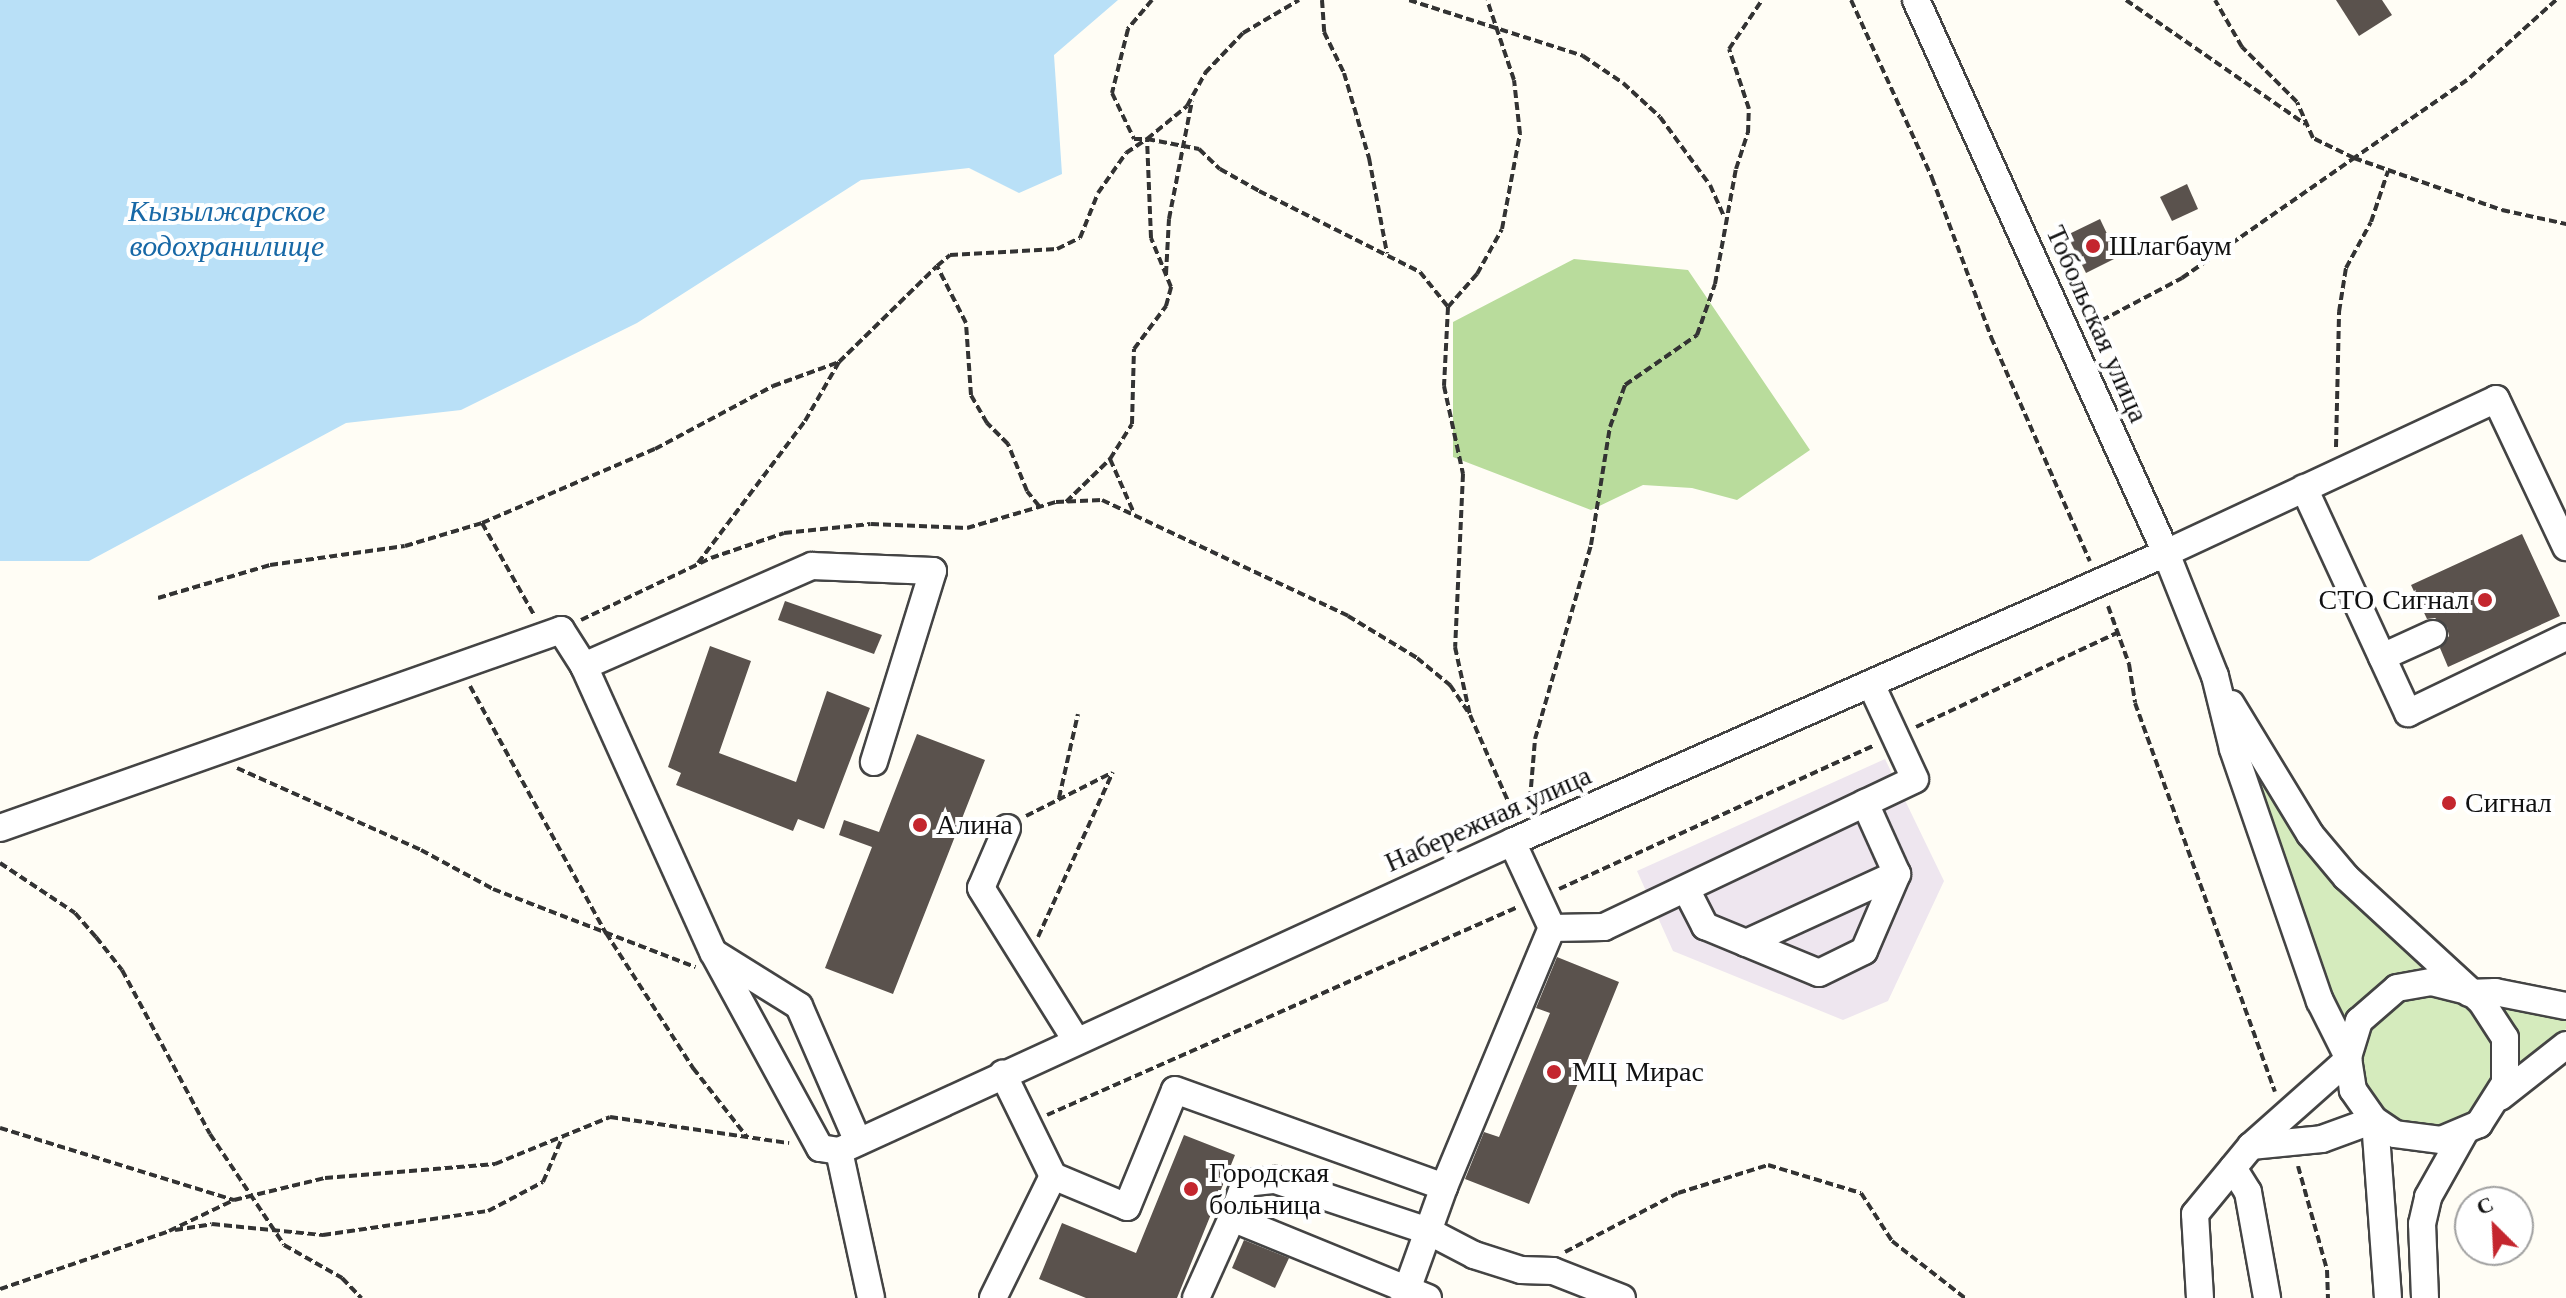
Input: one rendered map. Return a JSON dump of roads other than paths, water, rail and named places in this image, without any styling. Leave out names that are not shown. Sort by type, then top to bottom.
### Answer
[{"type":"street","name":"Тобольская улица","points":[[1916,0],[2166,553],[2215,676]]},
{"type":"street","name":"Набережная улица","points":[[839,1147],[1515,836],[2100,583],[2496,399],[2566,547]]},
{"type":"street","points":[[2304,488],[2408,713],[2566,637]]},
{"type":"street","points":[[584,666],[812,566],[933,571],[874,762]]},
{"type":"street","points":[[0,828],[552,633],[584,666],[728,980],[839,1147]]},
{"type":"street","points":[[2382,657],[2433,634]]},
{"type":"street","points":[[2215,676],[2310,834],[2346,877],[2491,1012],[2505,1038],[2508,1068],[2500,1097]]},
{"type":"street","points":[[2215,676],[2233,749],[2320,1001],[2348,1058],[2353,1090],[2374,1121],[2388,1298]]},
{"type":"street","points":[[1552,928],[1604,927],[1915,779],[1871,684]]},
{"type":"street","points":[[1686,889],[1705,926],[1819,973],[1864,951],[1897,874],[1865,803]]},
{"type":"street","points":[[1007,828],[981,888],[1076,1040]]},
{"type":"street","points":[[1232,1218],[1413,1295],[1428,1231],[1444,1187],[1552,928],[1515,836]]},
{"type":"street","points":[[1746,943],[1897,874]]},
{"type":"street","points":[[713,952],[799,1006],[839,1147],[871,1298]]},
{"type":"street","points":[[2200,1298],[2195,1214],[2251,1146],[2288,1130],[2348,1058],[2359,1021],[2382,996],[2414,983],[2495,992],[2566,1006]]},
{"type":"street","points":[[2425,1298],[2422,1224],[2428,1197],[2464,1133],[2500,1097],[2566,1045]]},
{"type":"street","points":[[1003,1074],[1053,1176],[1127,1207],[1175,1090],[1444,1187]]},
{"type":"street","points":[[2288,1130],[2333,1136],[2374,1121],[2418,1141],[2464,1133]]},
{"type":"street","points":[[2233,1168],[2248,1192],[2267,1298]]},
{"type":"street","points":[[994,1298],[1053,1176]]},
{"type":"street","points":[[1196,1298],[1245,1183],[1275,1180],[1428,1231],[1474,1255],[1521,1270],[1548,1271],[1622,1298]]},
{"type":"water","name":"Кызылжарское водохранилище","points":[[0,0],[1118,0],[1054,55],[1062,174],[1019,193],[969,168],[861,180],[637,323],[461,410],[346,423],[89,561],[0,561]]},
{"type":"place","name":"Шлагбаум","points":[[2093,246]]},
{"type":"place","name":"СТО Сигнал","points":[[2485,600]]},
{"type":"place","name":"Сигнал","points":[[2449,803]]},
{"type":"place","name":"Алина","points":[[920,825]]},
{"type":"place","name":"МЦ Мирас","points":[[1554,1072]]},
{"type":"place","name":"Городская больница","points":[[1191,1189]]}]
